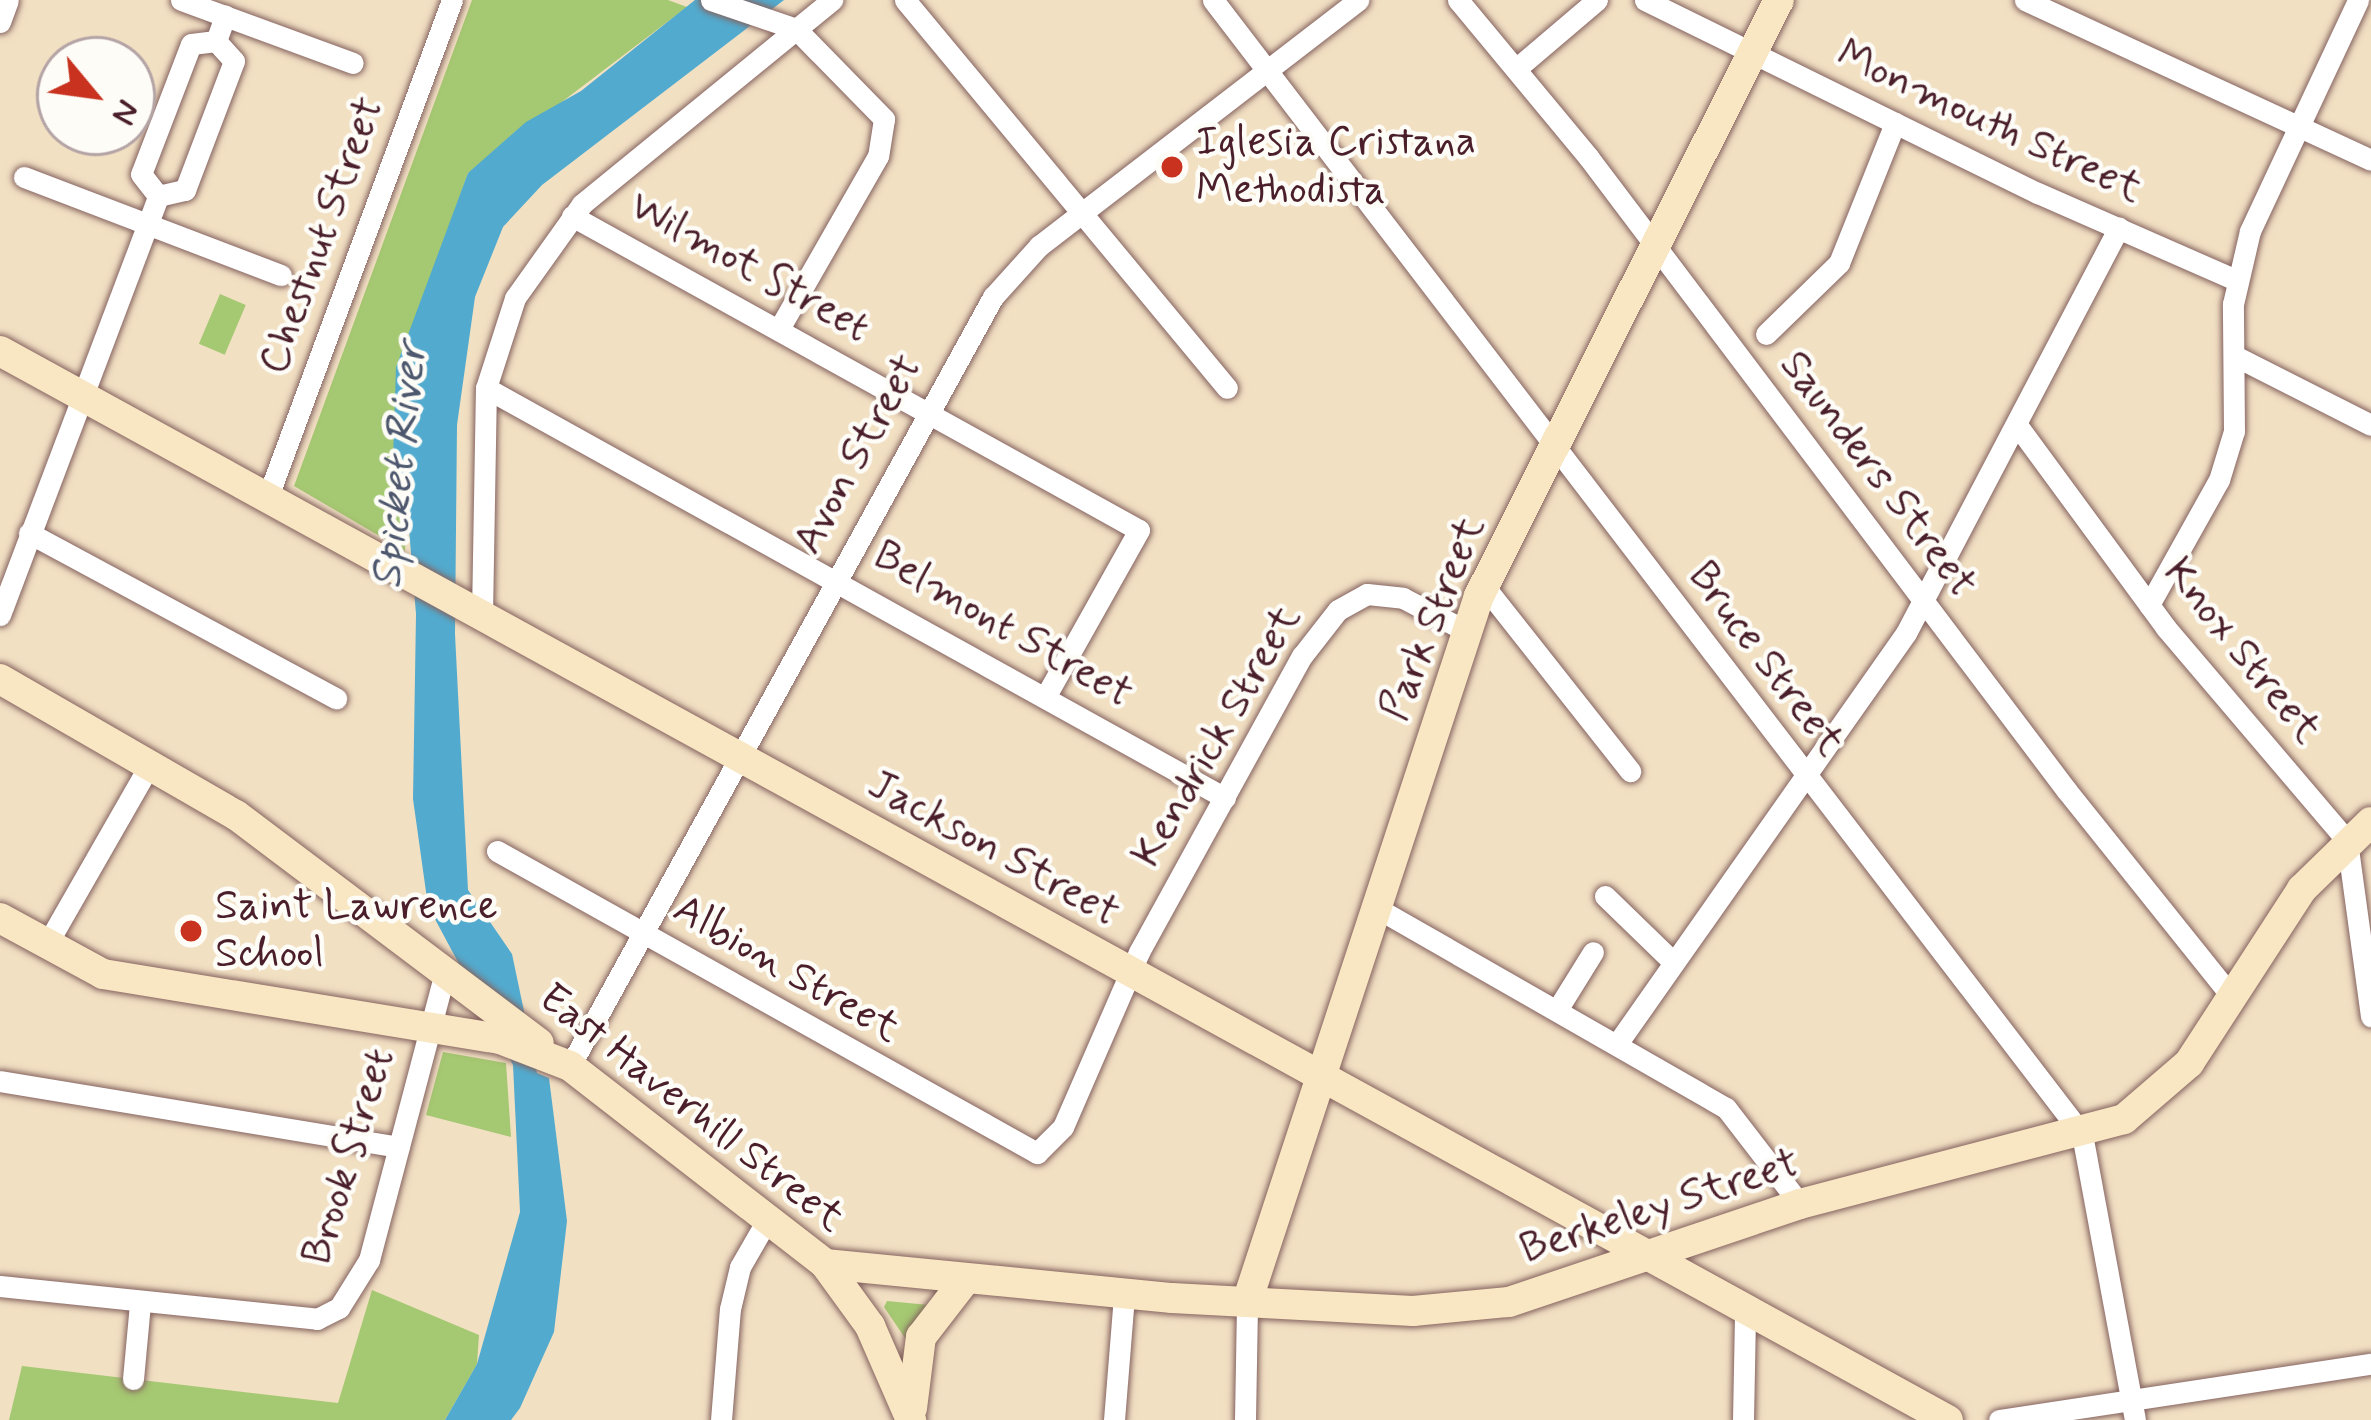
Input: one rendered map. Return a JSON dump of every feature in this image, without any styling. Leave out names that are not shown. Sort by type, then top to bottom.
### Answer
[{"type":"main road","name":"Park Street","points":[[1246,1302],[1484,586],[1658,249],[1779,0]]},
{"type":"main road","name":"Jackson Street","points":[[0,351],[1319,1081],[1948,1420]]},
{"type":"main road","name":"East Haverhill Street","points":[[0,679],[236,814],[825,1264],[870,1326],[912,1420]]},
{"type":"main road","name":"Berkeley Street","points":[[825,1264],[962,1284],[1467,1310],[1800,1204],[2082,1134],[2124,1119],[2159,1094],[2233,998],[2302,889],[2359,832]]},
{"type":"main road","points":[[0,918],[103,974],[500,1039],[562,1061]]},
{"type":"main road","points":[[912,1420],[912,1360],[962,1284]]},
{"type":"street","points":[[0,22],[8,0]]},
{"type":"street","points":[[181,0],[222,10],[353,62]]},
{"type":"street","name":"Chestnut Street","points":[[267,499],[452,0]]},
{"type":"street","points":[[711,0],[796,29],[873,105],[886,134],[778,329]]},
{"type":"street","points":[[476,612],[486,388],[515,298],[572,216],[832,0]]},
{"type":"street","points":[[905,0],[1227,388]]},
{"type":"street","name":"Bruce Street","points":[[1213,0],[2082,1134],[2133,1410]]},
{"type":"street","name":"Avon Street","points":[[562,1061],[642,933],[994,297],[1079,215],[1358,0]]},
{"type":"street","name":"Saunders Street","points":[[1459,0],[1658,249],[1924,602],[2233,998]]},
{"type":"street","points":[[1517,68],[1597,0]]},
{"type":"street","name":"Monmouth Street","points":[[1645,0],[1895,123],[2236,280]]},
{"type":"street","points":[[2025,0],[2371,160]]},
{"type":"street","points":[[2149,605],[2219,480],[2234,431],[2236,280],[2358,0]]},
{"type":"street","points":[[216,41],[222,10]]},
{"type":"street","points":[[158,196],[185,190],[234,61],[216,41]]},
{"type":"street","points":[[158,196],[141,174],[191,44],[216,41]]},
{"type":"street","points":[[1766,334],[1839,263],[1895,123]]},
{"type":"street","points":[[24,177],[281,275]]},
{"type":"street","points":[[0,615],[79,394],[158,196]]},
{"type":"street","name":"Wilmot Street","points":[[572,216],[1139,530],[1046,696]]},
{"type":"street","points":[[1617,1044],[1924,602],[2119,228]]},
{"type":"street","points":[[2237,357],[2371,425]]},
{"type":"street","name":"Belmont Street","points":[[486,388],[836,577],[1225,798]]},
{"type":"street","name":"Knox Street","points":[[2018,425],[2149,605],[2359,832]]},
{"type":"street","points":[[29,533],[335,698]]},
{"type":"street","points":[[1484,586],[1630,771]]},
{"type":"street","name":"Kendrick Street","points":[[1036,1153],[1063,1127],[1129,974],[1302,656],[1338,610],[1367,594],[1403,598],[1466,631]]},
{"type":"street","points":[[47,944],[150,764]]},
{"type":"street","points":[[2359,832],[2371,1016]]},
{"type":"street","name":"Albion Street","points":[[497,851],[1036,1153]]},
{"type":"street","points":[[1605,896],[1672,961]]},
{"type":"street","points":[[1375,907],[1726,1108],[1800,1204]]},
{"type":"street","points":[[1557,1010],[1593,952]]},
{"type":"street","name":"Brook Street","points":[[0,1286],[317,1319],[339,1309],[369,1260],[452,977]]},
{"type":"street","points":[[0,1081],[399,1147]]},
{"type":"street","points":[[721,1420],[730,1309],[740,1267],[766,1220]]},
{"type":"street","points":[[1114,1420],[1124,1295]]},
{"type":"street","points":[[1245,1420],[1246,1302]]},
{"type":"street","points":[[133,1379],[140,1304]]},
{"type":"street","points":[[1743,1420],[1745,1311]]},
{"type":"street","points":[[1999,1420],[2133,1410],[2371,1364]]},
{"type":"green space","points":[[472,0],[668,0],[687,7],[468,173],[415,323],[393,460],[407,505],[405,551],[294,486]]},
{"type":"green space","points":[[220,294],[246,305],[225,355],[199,344]]},
{"type":"green space","points":[[443,1052],[506,1063],[511,1137],[426,1115]]},
{"type":"green space","points":[[372,1290],[479,1335],[477,1364],[445,1420],[9,1420],[22,1366],[338,1403]]},
{"type":"green space","points":[[887,1301],[929,1305],[907,1341],[884,1307]]},
{"type":"water","name":"Spicket River","points":[[695,0],[784,0],[542,185],[503,227],[475,297],[457,425],[455,634],[468,890],[512,954],[537,1073],[549,1078],[567,1221],[554,1332],[520,1408],[511,1420],[445,1420],[477,1364],[520,1212],[513,1065],[428,906],[413,799],[416,614],[407,505],[393,460],[396,367],[468,173],[526,122],[581,91]]},
{"type":"place","name":"Iglesia Cristana Methodista","points":[[1172,167]]},
{"type":"place","name":"Saint Lawrence School","points":[[191,931]]}]
